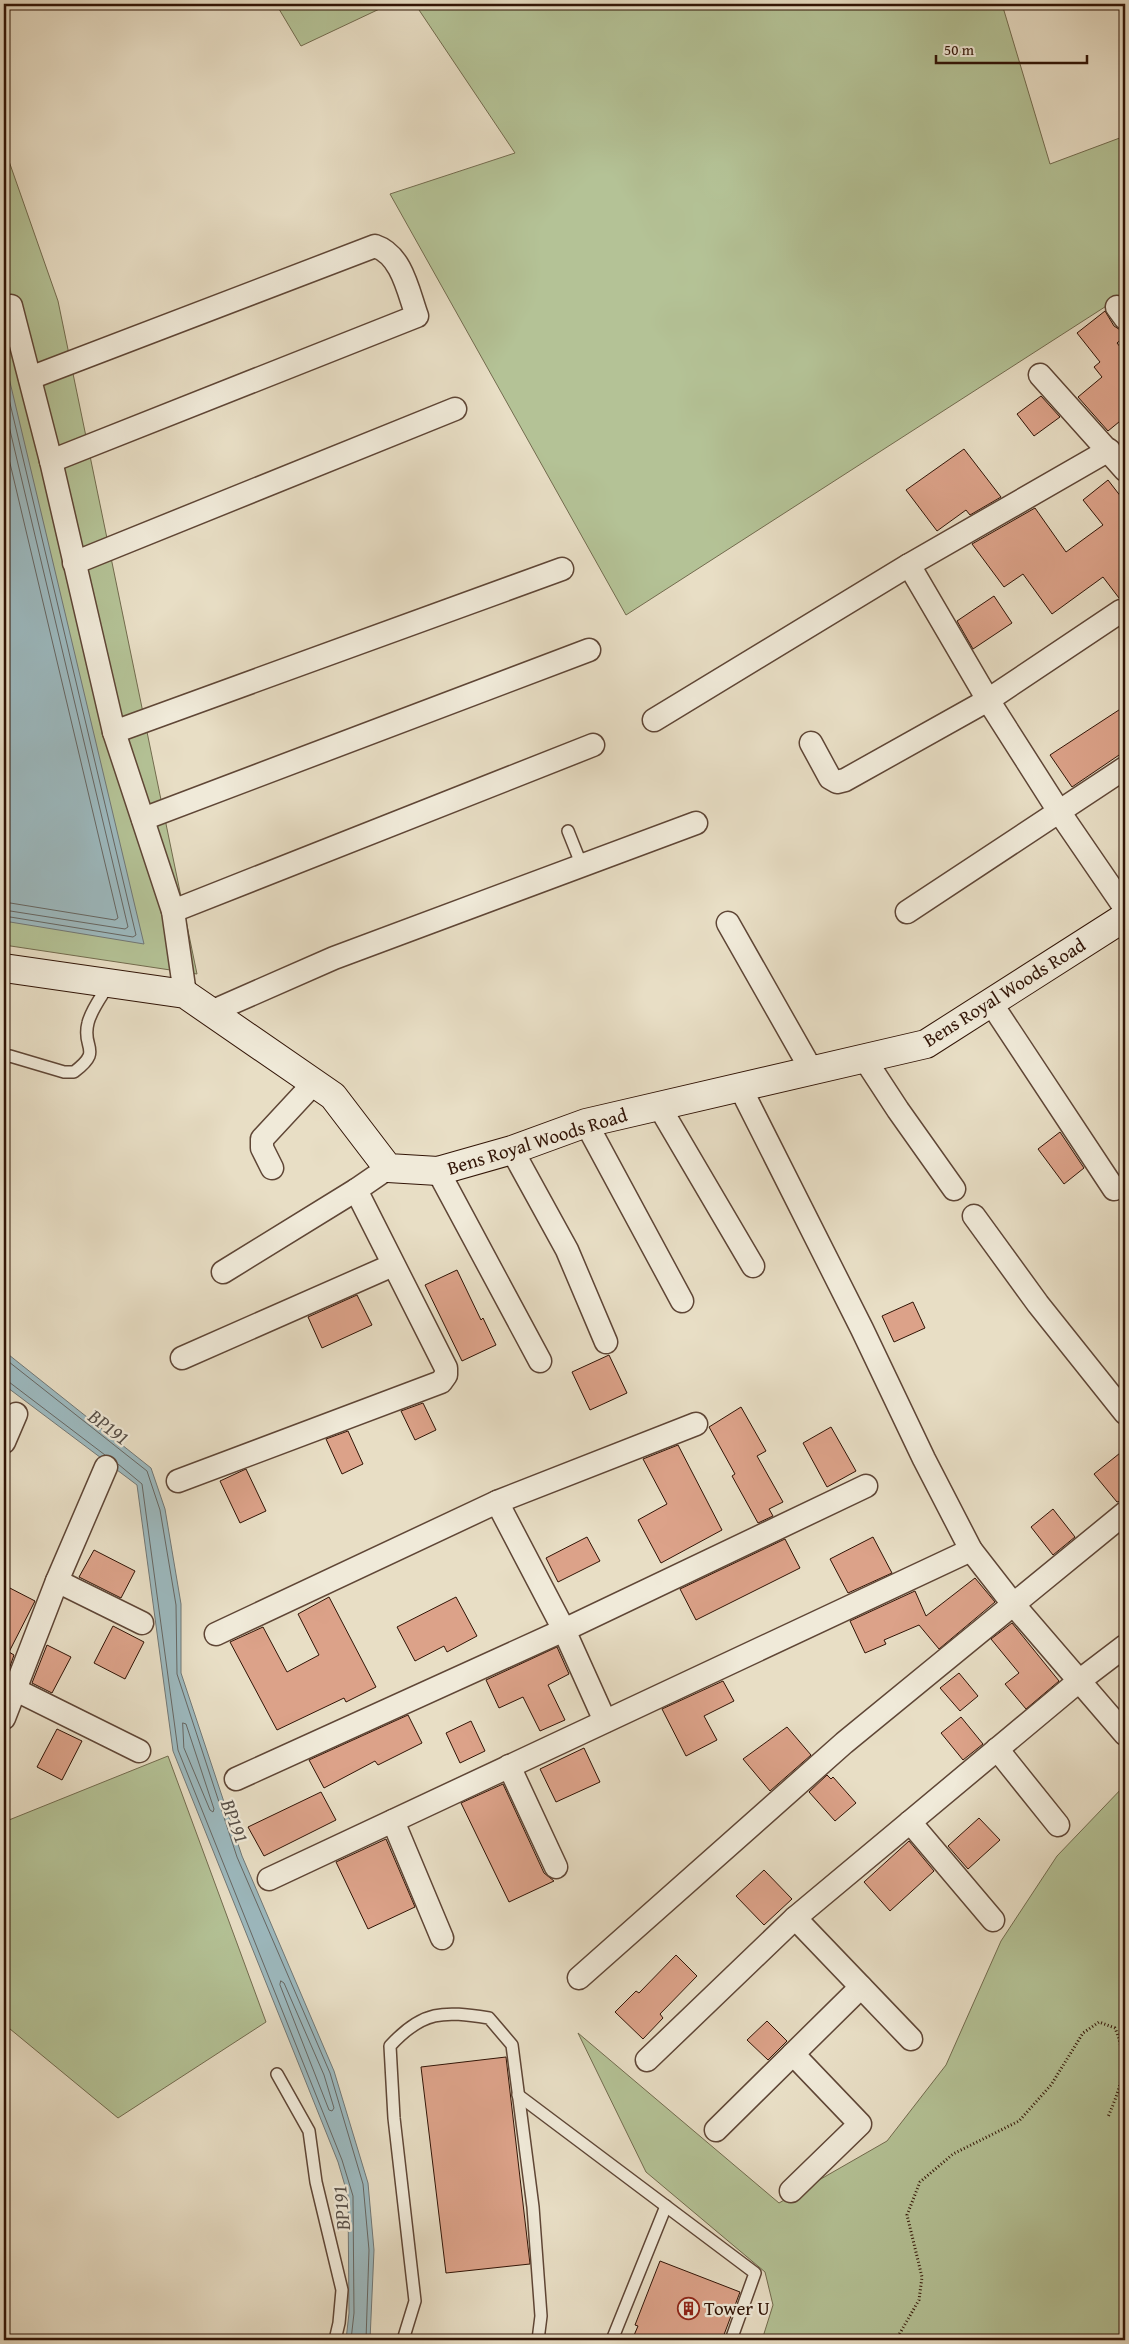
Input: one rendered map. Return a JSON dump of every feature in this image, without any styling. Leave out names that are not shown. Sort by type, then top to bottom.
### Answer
[{"type":"street","points":[[30,378],[375,246],[385,249],[394,257],[417,316],[51,461]]},
{"type":"street","points":[[11,306],[51,461],[114,732],[174,911],[185,994]]},
{"type":"street","points":[[1040,375],[1125,470]]},
{"type":"street","points":[[74,563],[455,409]]},
{"type":"street","points":[[654,720],[909,565],[1109,450]]},
{"type":"street","points":[[909,565],[988,700],[1060,813],[1125,908]]},
{"type":"street","points":[[114,732],[562,569]]},
{"type":"street","points":[[811,742],[830,778],[837,782],[845,780],[988,700],[1121,611]]},
{"type":"street","points":[[143,819],[589,650]]},
{"type":"street","points":[[174,911],[593,745]]},
{"type":"street","points":[[907,912],[1060,813],[1125,768]]},
{"type":"street","points":[[211,1012],[334,958],[696,823]]},
{"type":"street","name":"Bens Royal Woods Road","points":[[388,1168],[438,1171],[512,1150],[586,1123],[926,1044],[1125,918]]},
{"type":"street","points":[[728,923],[812,1071]]},
{"type":"street","points":[[4,968],[185,994],[333,1096],[388,1168],[356,1190],[223,1272]]},
{"type":"street","points":[[991,1003],[1114,1188]]},
{"type":"street","points":[[864,1058],[954,1189]]},
{"type":"street","points":[[272,1168],[262,1148],[262,1140],[314,1082]]},
{"type":"street","points":[[740,1087],[862,1329],[924,1459],[972,1550],[1013,1604],[1125,1734]]},
{"type":"street","points":[[659,1106],[753,1266]]},
{"type":"street","points":[[586,1123],[682,1301]]},
{"type":"street","points":[[512,1150],[567,1250],[606,1342]]},
{"type":"street","points":[[438,1171],[540,1362]]},
{"type":"street","points":[[178,1481],[440,1382],[446,1375],[446,1368],[356,1190]]},
{"type":"street","points":[[974,1216],[1038,1304],[1125,1413]]},
{"type":"street","points":[[182,1358],[393,1265]]},
{"type":"street","points":[[4,1442],[16,1414]]},
{"type":"street","points":[[216,1634],[497,1502],[696,1424]]},
{"type":"street","points":[[4,1718],[10,1687],[106,1467]]},
{"type":"street","points":[[236,1779],[564,1630],[866,1486]]},
{"type":"street","points":[[497,1502],[564,1630],[605,1721]]},
{"type":"street","points":[[579,1978],[844,1742],[1125,1513]]},
{"type":"street","points":[[268,1879],[972,1550]]},
{"type":"street","points":[[57,1581],[142,1623]]},
{"type":"street","points":[[647,2060],[795,1918],[1079,1681],[1125,1646]]},
{"type":"street","points":[[10,1687],[139,1751]]},
{"type":"street","points":[[997,1749],[1058,1825]]},
{"type":"street","points":[[509,1766],[556,1867]]},
{"type":"street","points":[[393,1821],[442,1938]]},
{"type":"street","points":[[910,1822],[993,1920]]},
{"type":"street","points":[[795,1918],[911,2039]]},
{"type":"street","points":[[716,2130],[861,1987]]},
{"type":"street","points":[[791,2191],[860,2124],[793,2054]]},
{"type":"lane","points":[[568,832],[582,866]]},
{"type":"lane","points":[[4,1058],[10,1056],[64,1072],[74,1072],[88,1062],[91,1052],[88,1024],[110,983]]},
{"type":"lane","points":[[403,2340],[415,2301],[394,2118],[390,2046],[407,2028],[429,2016],[459,2013],[489,2018],[512,2045],[534,2207],[541,2316],[538,2340]]},
{"type":"lane","points":[[277,2074],[309,2131],[316,2182],[342,2290],[340,2323],[335,2340]]},
{"type":"lane","points":[[518,2095],[755,2273],[731,2340]]},
{"type":"lane","points":[[612,2340],[666,2206]]},
{"type":"path","points":[[896,2340],[919,2300],[922,2277],[907,2215],[920,2182],[953,2154],[1019,2121],[1051,2085],[1082,2033],[1099,2022],[1115,2028],[1124,2047],[1121,2084],[1108,2117]]},
{"type":"green space","points":[[276,4],[390,4],[301,46]]},
{"type":"green space","points":[[415,4],[1002,4],[1050,164],[1125,136],[1125,294],[626,615],[390,194],[515,153]]},
{"type":"green space","points":[[4,147],[58,301],[197,974],[4,945]]},
{"type":"green space","points":[[168,1756],[266,2022],[118,2118],[4,2024],[4,1822]]},
{"type":"green space","points":[[1125,1785],[1125,2340],[762,2340],[773,2305],[765,2272],[646,2172],[578,2033],[779,2203],[887,2141],[946,2065],[1001,1941],[1057,1856]]},
{"type":"water","points":[[4,357],[144,944],[4,921]]},
{"type":"water","points":[[4,1351],[151,1468],[165,1509],[181,1604],[181,1673],[242,1856],[334,2071],[368,2183],[374,2250],[370,2340],[346,2340],[349,2313],[348,2196],[338,2162],[173,1751],[137,1485],[4,1385]]},
{"type":"building","points":[[1105,311],[1114,326],[1125,333],[1125,336],[1117,343],[1125,353],[1125,417],[1108,431],[1078,397],[1102,377],[1094,367],[1100,362],[1077,333]]},
{"type":"building","points":[[1041,396],[1060,417],[1034,436],[1017,414]]},
{"type":"building","points":[[964,449],[1001,497],[970,515],[966,510],[937,531],[906,490]]},
{"type":"building","points":[[1108,480],[1125,502],[1125,599],[1119,598],[1103,577],[1052,614],[1023,574],[1004,587],[972,544],[1035,508],[1066,552],[1103,525],[1083,500]]},
{"type":"building","points":[[994,596],[1012,623],[973,649],[957,621]]},
{"type":"building","points":[[1125,706],[1125,751],[1072,787],[1050,755]]},
{"type":"building","points":[[1060,1132],[1084,1168],[1064,1184],[1038,1149]]},
{"type":"building","points":[[457,1270],[481,1320],[483,1318],[496,1345],[462,1361],[425,1285]]},
{"type":"building","points":[[357,1295],[372,1325],[322,1348],[308,1317]]},
{"type":"building","points":[[913,1302],[925,1328],[894,1342],[882,1316]]},
{"type":"building","points":[[609,1355],[627,1393],[590,1410],[572,1372]]},
{"type":"building","points":[[423,1403],[436,1430],[415,1440],[401,1411]]},
{"type":"building","points":[[741,1407],[766,1451],[757,1456],[783,1502],[769,1509],[773,1516],[758,1523],[732,1476],[735,1474],[709,1427]]},
{"type":"building","points":[[831,1427],[856,1471],[827,1487],[803,1443]]},
{"type":"building","points":[[348,1431],[363,1464],[342,1474],[326,1439]]},
{"type":"building","points":[[678,1445],[722,1530],[661,1563],[638,1520],[667,1504],[643,1459]]},
{"type":"building","points":[[1125,1449],[1125,1500],[1117,1502],[1094,1474]]},
{"type":"building","points":[[246,1469],[266,1511],[240,1523],[220,1481]]},
{"type":"building","points":[[1053,1509],[1075,1537],[1053,1555],[1031,1527]]},
{"type":"building","points":[[587,1537],[600,1561],[558,1582],[546,1558]]},
{"type":"building","points":[[873,1537],[892,1573],[848,1593],[830,1559]]},
{"type":"building","points":[[785,1539],[800,1568],[696,1620],[680,1589]]},
{"type":"building","points":[[94,1550],[135,1571],[121,1598],[79,1577]]},
{"type":"building","points":[[975,1578],[995,1602],[939,1649],[919,1625],[884,1640],[886,1644],[865,1653],[850,1621],[915,1591],[926,1616]]},
{"type":"building","points":[[4,1585],[35,1601],[9,1652],[14,1655],[8,1672],[4,1671]]},
{"type":"building","points":[[329,1597],[376,1687],[346,1702],[344,1698],[277,1730],[230,1642],[263,1627],[287,1672],[319,1655],[298,1614]]},
{"type":"building","points":[[456,1597],[477,1636],[447,1652],[444,1646],[415,1661],[397,1627]]},
{"type":"building","points":[[1012,1623],[1059,1681],[1026,1709],[1005,1684],[1019,1673],[991,1639]]},
{"type":"building","points":[[113,1626],[144,1642],[125,1679],[94,1663]]},
{"type":"building","points":[[47,1645],[71,1657],[52,1693],[32,1683]]},
{"type":"building","points":[[557,1647],[569,1674],[548,1685],[565,1720],[540,1731],[523,1697],[499,1708],[486,1680]]},
{"type":"building","points":[[959,1673],[978,1696],[960,1711],[940,1688]]},
{"type":"building","points":[[723,1681],[734,1701],[704,1716],[717,1740],[686,1756],[662,1709]]},
{"type":"building","points":[[408,1715],[422,1743],[378,1765],[375,1761],[324,1788],[309,1760]]},
{"type":"building","points":[[961,1717],[983,1744],[963,1760],[941,1733]]},
{"type":"building","points":[[471,1721],[485,1751],[460,1763],[446,1733]]},
{"type":"building","points":[[787,1727],[811,1755],[770,1791],[743,1759]]},
{"type":"building","points":[[57,1729],[82,1741],[62,1780],[37,1767]]},
{"type":"building","points":[[584,1748],[600,1782],[556,1802],[540,1769]]},
{"type":"building","points":[[827,1775],[831,1779],[833,1777],[856,1803],[835,1821],[809,1792]]},
{"type":"building","points":[[503,1784],[544,1873],[554,1881],[509,1902],[461,1803]]},
{"type":"building","points":[[321,1792],[336,1820],[264,1856],[248,1827]]},
{"type":"building","points":[[979,1818],[1000,1840],[968,1869],[948,1846]]},
{"type":"building","points":[[386,1839],[415,1907],[368,1929],[336,1862]]},
{"type":"building","points":[[909,1841],[934,1871],[890,1911],[864,1882]]},
{"type":"building","points":[[764,1870],[792,1899],[764,1925],[736,1896]]},
{"type":"building","points":[[676,1955],[697,1976],[660,2014],[663,2018],[643,2039],[615,2012],[636,1991],[639,1993]]},
{"type":"building","points":[[767,2021],[787,2041],[768,2060],[747,2040]]},
{"type":"building","points":[[506,2057],[530,2264],[446,2273],[421,2067]]},
{"type":"building","name":"Tower U","points":[[660,2261],[740,2292],[722,2340],[632,2340],[638,2326],[635,2325]]},
{"type":"place","name":"Tower U","points":[[688,2308]]},
{"type":"water label","name":"BP191","points":[[109,1427]]},
{"type":"water label","name":"BP191","points":[[235,1821]]},
{"type":"water label","name":"BP191","points":[[341,2208]]}]
